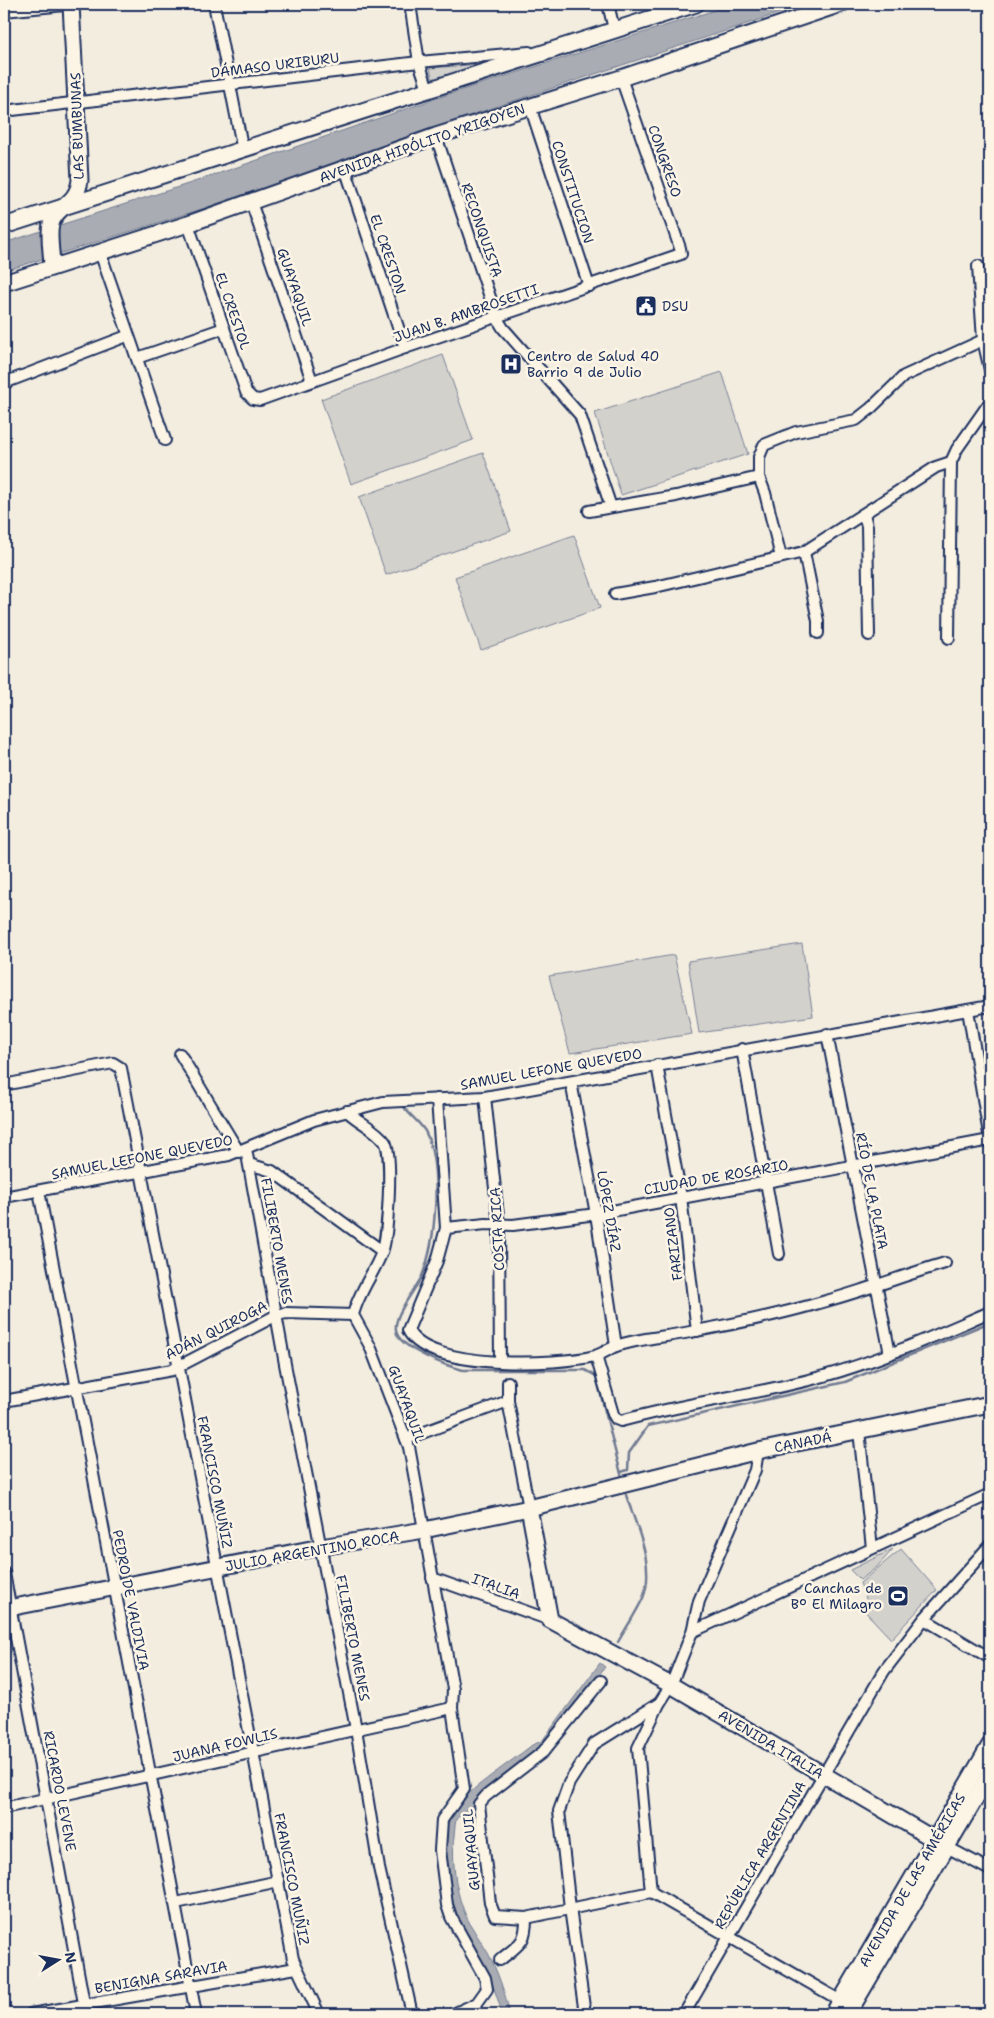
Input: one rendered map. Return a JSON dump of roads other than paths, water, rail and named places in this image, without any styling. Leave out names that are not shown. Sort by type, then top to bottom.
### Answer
[{"type":"main road","name":"LAS BUMBUNAS","points":[[50,225],[57,213],[75,198],[80,180],[71,4]]},
{"type":"main road","points":[[4,226],[243,151],[614,29],[696,4]]},
{"type":"main road","name":"AVENIDA HIPÓLITO YRIGOYEN","points":[[4,283],[52,262],[100,252],[188,224],[436,136],[621,78],[841,4]]},
{"type":"main road","points":[[31,218],[42,218],[50,225],[52,262]]},
{"type":"main road","name":"CANADÁ","points":[[618,1486],[758,1451],[990,1404]]},
{"type":"main road","name":"JULIO ARGENTINO ROCA","points":[[7,1608],[321,1547],[424,1530],[528,1508],[618,1486]]},
{"type":"main road","points":[[528,1508],[550,1620]]},
{"type":"main road","name":"AVENIDA ITALIA","points":[[550,1620],[671,1685],[941,1844]]},
{"type":"main road","name":"AVENIDA DE LAS AMÉRICAS","points":[[845,2011],[941,1844],[990,1745]]},
{"type":"main road","name":"AVENIDA DE LAS AMÉRICAS","points":[[941,1844],[990,1774]]},
{"type":"street","points":[[4,11],[75,4]]},
{"type":"street","points":[[214,4],[228,85],[243,151]]},
{"type":"street","points":[[410,4],[419,62],[428,90]]},
{"type":"street","points":[[608,4],[614,29]]},
{"type":"street","name":"DÁMASO URIBURU","points":[[4,111],[419,62],[550,50]]},
{"type":"street","name":"CONGRESO","points":[[621,78],[681,254]]},
{"type":"street","name":"CONSTITUCION","points":[[530,106],[589,286]]},
{"type":"street","name":"RECONQUISTA","points":[[436,136],[497,318],[503,328],[580,415],[611,507]]},
{"type":"street","name":"EL CRESTON","points":[[345,168],[405,348]]},
{"type":"street","name":"GUAYAQUIL","points":[[251,202],[312,381]]},
{"type":"street","name":"EL CRESTOL","points":[[188,224],[246,392],[253,399],[260,400]]},
{"type":"street","points":[[100,252],[127,336],[138,358],[165,440]]},
{"type":"street","name":"JUAN B. AMBROSETTI","points":[[260,400],[405,348],[681,254]]},
{"type":"street","points":[[978,266],[983,340],[990,370]]},
{"type":"street","points":[[138,358],[224,328]]},
{"type":"street","points":[[4,383],[127,336]]},
{"type":"street","points":[[781,557],[766,494],[759,477],[759,457],[764,445],[796,432],[856,420],[904,376],[983,340]]},
{"type":"street","points":[[949,638],[951,462],[957,449],[990,402]]},
{"type":"street","points":[[615,594],[656,587],[804,552],[936,467],[951,462]]},
{"type":"street","points":[[590,511],[676,496],[759,477]]},
{"type":"street","points":[[864,514],[866,526],[869,635]]},
{"type":"street","points":[[804,552],[818,621],[818,633]]},
{"type":"street","name":"SAMUEL LEFONE QUEVEDO","points":[[4,1197],[243,1150],[314,1120],[382,1102],[485,1096],[990,1006]]},
{"type":"street","points":[[968,1010],[990,1140]]},
{"type":"street","name":"RÍO DE LA PLATA","points":[[827,1034],[890,1354]]},
{"type":"street","points":[[742,1049],[779,1254]]},
{"type":"street","name":"FILIBERTO MENES","points":[[180,1054],[243,1150],[249,1164],[356,1729],[380,1868],[412,2014]]},
{"type":"street","name":"FRANCISCO MUÑIZ","points":[[4,1085],[113,1063],[121,1068],[296,1968],[319,2014]]},
{"type":"street","name":"FARIZANO","points":[[657,1065],[681,1197],[697,1331]]},
{"type":"street","name":"LÓPEZ DÍAZ","points":[[571,1082],[596,1214],[616,1346]]},
{"type":"street","name":"COSTA RICA","points":[[485,1096],[499,1225],[500,1361]]},
{"type":"street","points":[[437,1099],[446,1228],[437,1261],[408,1330],[411,1336],[422,1344],[461,1360],[513,1363],[596,1356],[616,1346],[697,1331],[824,1302],[945,1263]]},
{"type":"street","points":[[347,1111],[379,1134],[389,1150],[386,1226],[382,1251],[353,1315]]},
{"type":"street","name":"CIUDAD DE ROSARIO","points":[[446,1228],[499,1225],[596,1214],[990,1140]]},
{"type":"street","points":[[249,1164],[272,1171],[382,1251]]},
{"type":"street","name":"PEDRO DE VALDIVIA","points":[[39,1191],[78,1387],[196,2014]]},
{"type":"street","points":[[596,1356],[612,1414],[621,1421],[665,1409],[822,1377],[890,1354],[990,1312]]},
{"type":"street","name":"ADÁN QUIROGA","points":[[4,1401],[179,1367],[277,1314],[353,1315]]},
{"type":"street","name":"GUAYAQUIL","points":[[353,1315],[370,1346],[406,1439],[453,1689],[452,1708],[464,1789],[445,1815],[440,1829],[442,1869],[451,1917],[485,1978],[488,1989],[477,2003],[454,2014]]},
{"type":"street","points":[[508,1382],[508,1401],[528,1508]]},
{"type":"street","points":[[406,1439],[508,1401]]},
{"type":"street","points":[[859,1431],[872,1548]]},
{"type":"street","points":[[651,1892],[638,1748],[659,1704],[671,1685],[692,1632],[699,1601],[755,1470],[758,1451]]},
{"type":"street","points":[[692,1632],[990,1494]]},
{"type":"street","name":"REPÚBLICA ARGENTINA","points":[[684,2014],[884,1671],[924,1619],[990,1545]]},
{"type":"street","name":"RICARDO LEVENE","points":[[4,1573],[7,1608],[47,1798],[86,2009]]},
{"type":"street","name":"ITALIA","points":[[432,1578],[550,1620]]},
{"type":"street","points":[[924,1619],[990,1658]]},
{"type":"street","name":"GUAYAQUIL","points":[[526,1918],[495,1916],[490,1903],[479,1804],[486,1796],[543,1752],[601,1681]]},
{"type":"street","points":[[585,2014],[559,1826],[559,1810],[563,1795],[594,1744],[659,1704]]},
{"type":"street","name":"JUANA FOWLIS","points":[[4,1808],[452,1708]]},
{"type":"street","name":"AVENIDA ITALIA","points":[[941,1844],[990,1870]]},
{"type":"street","points":[[176,1903],[279,1881]]},
{"type":"street","points":[[500,1960],[523,1940],[526,1935],[526,1918],[651,1892],[729,1936],[845,2011]]},
{"type":"street","name":"BENIGNA SARAVIA","points":[[31,2014],[86,2009],[191,1986],[296,1968]]},
{"type":"waterway","points":[[404,1107],[426,1133],[431,1148],[434,1165],[435,1205],[434,1225],[427,1262],[422,1276],[397,1320],[397,1334],[408,1346],[417,1351],[437,1361],[463,1370],[585,1370],[596,1376],[621,1474]]},
{"type":"waterway","points":[[621,1472],[628,1470],[629,1453],[648,1426],[845,1382],[990,1322]]},
{"type":"waterway","points":[[618,1642],[643,1598],[647,1572],[643,1546],[626,1495]]},
{"type":"place","name":"DSU","points":[[646,306]]},
{"type":"place","name":"Centro de Salud 40 Barrio 9 de Julio","points":[[511,364]]},
{"type":"place","name":"Canchas de B° El Milagro","points":[[898,1596]]}]
